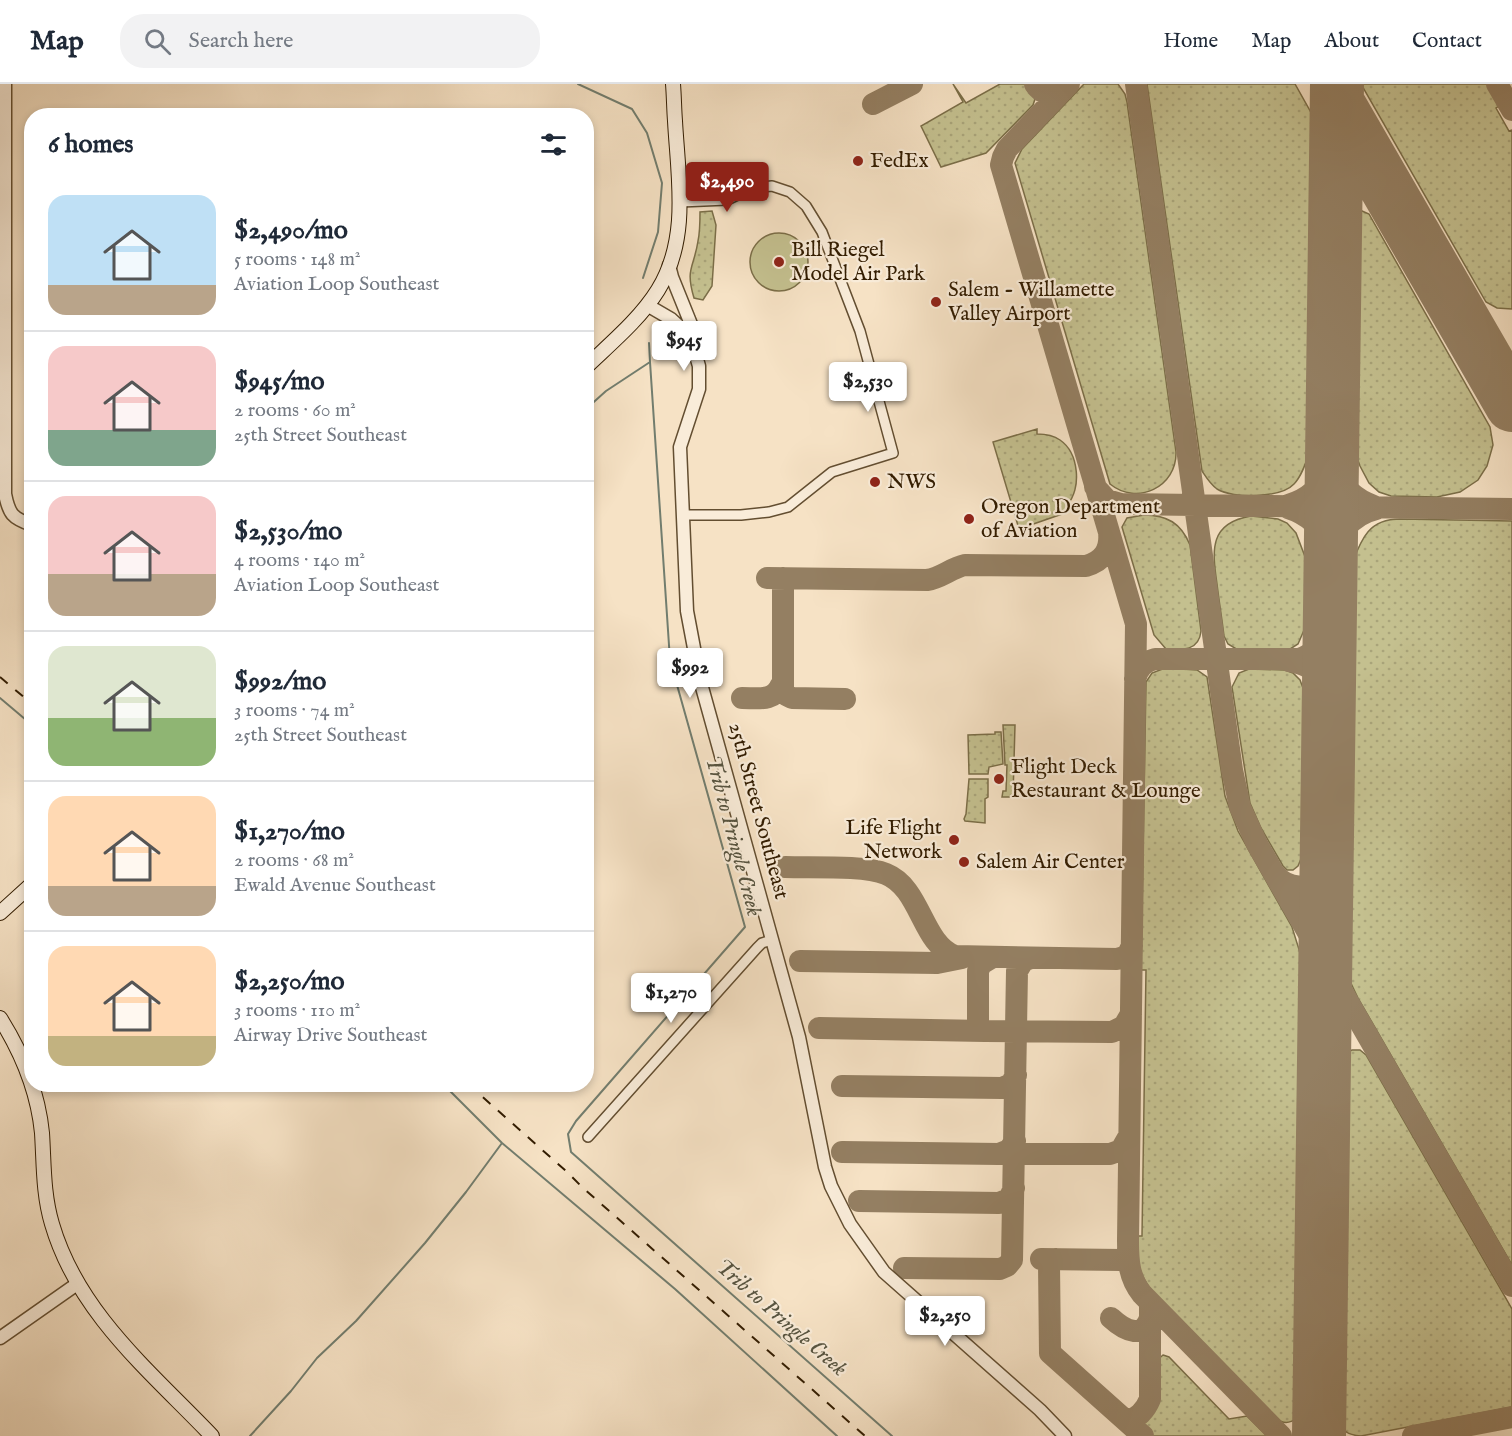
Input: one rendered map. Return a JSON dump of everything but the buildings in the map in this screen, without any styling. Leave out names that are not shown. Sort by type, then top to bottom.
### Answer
[{"type":"main road","points":[[594,359],[647,305],[667,271],[678,234],[680,202],[673,84]]},
{"type":"main road","points":[[0,913],[24,891]]},
{"type":"main road","points":[[0,1018],[24,1066]]},
{"type":"main road","points":[[33,1092],[42,1131],[48,1206],[57,1239],[76,1284],[115,1336],[212,1436]]},
{"type":"street","points":[[5,84],[2,310],[5,494],[7,506],[14,518],[24,522]]},
{"type":"street","points":[[680,202],[720,201],[752,188],[772,186],[790,192],[806,206],[822,232],[860,332],[893,453],[832,472],[788,507],[741,515],[682,515]]},
{"type":"street","points":[[667,271],[672,277],[700,348],[699,366]]},
{"type":"street","name":"25th Street Southeast","points":[[647,305],[671,319],[684,331],[694,349],[699,366],[699,389],[680,447],[685,591],[690,632],[700,680],[804,1055],[825,1167],[836,1196],[856,1234],[876,1262],[896,1283],[1040,1410],[1065,1436]]},
{"type":"street","points":[[588,1137],[757,948],[762,943],[772,940]]},
{"type":"street","points":[[0,1338],[76,1284]]},
{"type":"shaded area","points":[[953,84],[966,103],[1000,84],[1029,84],[1035,99],[1033,105],[986,153],[941,167],[921,126],[963,102]]},
{"type":"shaded area","points":[[1084,84],[1118,84],[1127,102],[1176,452],[1175,464],[1170,475],[1154,489],[1143,493],[1121,490],[1110,484],[1015,163],[1022,149]]},
{"type":"shaded area","points":[[1147,84],[1295,84],[1318,125],[1314,441],[1303,469],[1288,489],[1257,496],[1224,492],[1212,485],[1202,471]]},
{"type":"shaded area","points":[[1361,84],[1487,84],[1499,106],[1496,108],[1509,131],[1512,130],[1512,309],[1497,308],[1486,302]]},
{"type":"shaded area","points":[[712,211],[716,225],[712,286],[703,300],[694,298],[690,274],[699,238],[700,212]]},
{"type":"shaded area","points":[[1362,211],[1369,214],[1490,427],[1493,445],[1487,466],[1478,480],[1460,492],[1437,497],[1391,496],[1379,492],[1369,483],[1351,441],[1354,218]]},
{"type":"shaded area","name":"Bill Riegel Model Air Park","points":[[773,233],[785,233],[800,241],[808,256],[808,268],[800,283],[785,291],[773,291],[758,283],[750,268],[750,256],[758,241]]},
{"type":"shaded area","points":[[1037,429],[1037,434],[1049,435],[1060,440],[1071,453],[1076,471],[1075,490],[1067,505],[1069,510],[1065,513],[1019,529],[993,442]]},
{"type":"shaded area","points":[[1144,515],[1160,517],[1172,522],[1182,531],[1190,545],[1201,631],[1200,638],[1194,646],[1189,648],[1166,649],[1154,635],[1122,527],[1127,518]]},
{"type":"shaded area","points":[[1251,516],[1278,519],[1287,523],[1296,533],[1312,575],[1311,614],[1298,644],[1287,651],[1238,650],[1228,644],[1224,636],[1214,560],[1216,540],[1227,525]]},
{"type":"shaded area","points":[[1388,520],[1512,521],[1512,1265],[1358,998],[1348,977],[1344,960],[1349,571],[1361,543],[1371,528]]},
{"type":"shaded area","points":[[1165,668],[1197,670],[1207,677],[1225,796],[1238,831],[1292,927],[1307,975],[1301,1408],[1297,1418],[1289,1422],[1276,1418],[1152,1291],[1143,1278],[1138,1258],[1137,1236],[1142,1236],[1146,970],[1141,970],[1146,682],[1152,673]]},
{"type":"shaded area","points":[[1249,669],[1285,670],[1293,673],[1300,680],[1310,707],[1308,842],[1298,866],[1293,870],[1287,870],[1283,866],[1261,828],[1250,803],[1232,687],[1239,673]]},
{"type":"shaded area","points":[[1003,725],[1015,725],[1013,797],[1002,797],[1003,791],[1006,791],[1007,765],[1005,765]]},
{"type":"shaded area","points":[[995,732],[1001,732],[1003,764],[989,767],[988,774],[969,774],[968,735],[995,734]]},
{"type":"shaded area","points":[[969,779],[988,779],[985,823],[964,819]]},
{"type":"shaded area","points":[[1360,1050],[1366,1055],[1512,1309],[1512,1407],[1361,1436],[1348,1433],[1341,1426],[1338,1417],[1343,1060],[1346,1053]]},
{"type":"shaded area","points":[[1163,1355],[1169,1357],[1229,1419],[1247,1416],[1267,1436],[1151,1436],[1143,1428],[1141,1418],[1153,1399],[1155,1362]]},
{"type":"waterway","name":"Trib to Pringle Creek","points":[[578,84],[632,109],[647,133],[662,183],[658,232],[643,278]]},
{"type":"waterway","name":"Trib to Pringle Creek","points":[[594,402],[606,391],[650,362],[649,343]]},
{"type":"waterway","name":"Trib to Pringle Creek","points":[[650,362],[670,660],[745,927],[576,1121],[568,1134],[571,1152],[892,1436]]},
{"type":"waterway","name":"Trib to Pringle Creek","points":[[0,698],[24,718]]},
{"type":"waterway","name":"Trib to Pringle Creek","points":[[451,1092],[502,1143],[675,1289],[837,1436]]},
{"type":"waterway","name":"Trib to Pringle Creek","points":[[250,1436],[317,1358],[356,1321],[425,1243],[502,1143]]},
{"type":"taxiway","points":[[873,104],[912,84]]},
{"type":"taxiway","points":[[1035,84],[1048,93],[1063,90]]},
{"type":"taxiway","points":[[1069,84],[1007,149],[1001,165],[1136,624],[1129,1262],[1134,1282],[1142,1294],[1281,1436]]},
{"type":"taxiway","points":[[1136,84],[1232,770],[1240,807],[1257,844],[1512,1286]]},
{"type":"taxiway","points":[[1497,84],[1512,110]]},
{"type":"taxiway","points":[[1480,350],[1496,365],[1512,367]]},
{"type":"taxiway","points":[[1332,451],[1339,476],[1346,488],[1356,497],[1374,506]]},
{"type":"taxiway","points":[[1288,505],[1301,500],[1317,488],[1328,468],[1332,451]]},
{"type":"taxiway","points":[[1095,487],[1107,500],[1121,504],[1512,509]]},
{"type":"taxiway","points":[[1288,508],[1301,514],[1318,527],[1328,546],[1331,570]]},
{"type":"taxiway","points":[[1332,562],[1336,544],[1345,528],[1359,516],[1376,509]]},
{"type":"taxiway","points":[[767,578],[927,580],[965,565],[1086,566],[1105,554],[1109,544],[1109,532]]},
{"type":"taxiway","points":[[783,578],[783,691],[792,698],[845,699]]},
{"type":"taxiway","points":[[1135,679],[1142,666],[1155,659],[1299,659],[1317,649],[1330,620]]},
{"type":"taxiway","points":[[1289,661],[1302,664],[1318,674],[1325,685],[1329,706]]},
{"type":"taxiway","points":[[742,698],[770,697],[781,685]]},
{"type":"taxiway","points":[[1275,874],[1292,885],[1312,884],[1322,874],[1327,854]]},
{"type":"taxiway","points":[[785,867],[851,868],[886,874],[898,881],[907,891],[935,940],[944,950],[955,956],[1117,959],[1127,956],[1132,946]]},
{"type":"taxiway","points":[[800,961],[937,963],[962,958]]},
{"type":"taxiway","points":[[991,958],[981,964],[978,971],[978,1023],[985,1031],[1112,1032],[1124,1026],[1131,1014]]},
{"type":"taxiway","points":[[904,1268],[1000,1269],[1012,1260],[1017,971],[1023,961],[1031,958]]},
{"type":"taxiway","points":[[819,1028],[985,1031]]},
{"type":"taxiway","points":[[842,1086],[1002,1088],[1011,1084],[1016,1075]]},
{"type":"taxiway","points":[[1000,1154],[1110,1154],[1121,1150],[1129,1136]]},
{"type":"taxiway","points":[[842,1152],[999,1154],[1009,1150],[1015,1141]]},
{"type":"taxiway","points":[[859,1201],[999,1203],[1009,1199],[1014,1188]]},
{"type":"taxiway","points":[[1041,1259],[1121,1260],[1128,1251]]},
{"type":"taxiway","points":[[1056,1259],[1049,1265],[1050,1353],[1143,1436]]},
{"type":"taxiway","points":[[1125,1420],[1133,1419],[1140,1414],[1150,1399],[1150,1302]]},
{"type":"taxiway","points":[[1111,1318],[1128,1330],[1139,1331],[1144,1328],[1151,1314]]},
{"type":"taxiway","points":[[1413,1436],[1512,1417]]},
{"type":"taxiway","points":[[1305,1436],[1319,1420],[1333,1436]]},
{"type":"runway","points":[[1319,1436],[1337,84]]},
{"type":"runway","points":[[1337,102],[1512,405]]},
{"type":"railway","points":[[0,677],[24,697]]},
{"type":"railway","points":[[477,1092],[865,1436]]},
{"type":"place","name":"FedEx","points":[[858,161]]},
{"type":"place","name":"Bill Riegel Model Air Park","points":[[779,262]]},
{"type":"place","name":"Salem - Willamette Valley Airport","points":[[936,302]]},
{"type":"place","name":"NWS","points":[[875,482]]},
{"type":"place","name":"Oregon Department of Aviation","points":[[969,519]]},
{"type":"place","name":"Flight Deck Restaurant & Lounge","points":[[999,779]]},
{"type":"place","name":"Life Flight Network","points":[[954,840]]},
{"type":"place","name":"Salem Air Center","points":[[964,862]]}]
